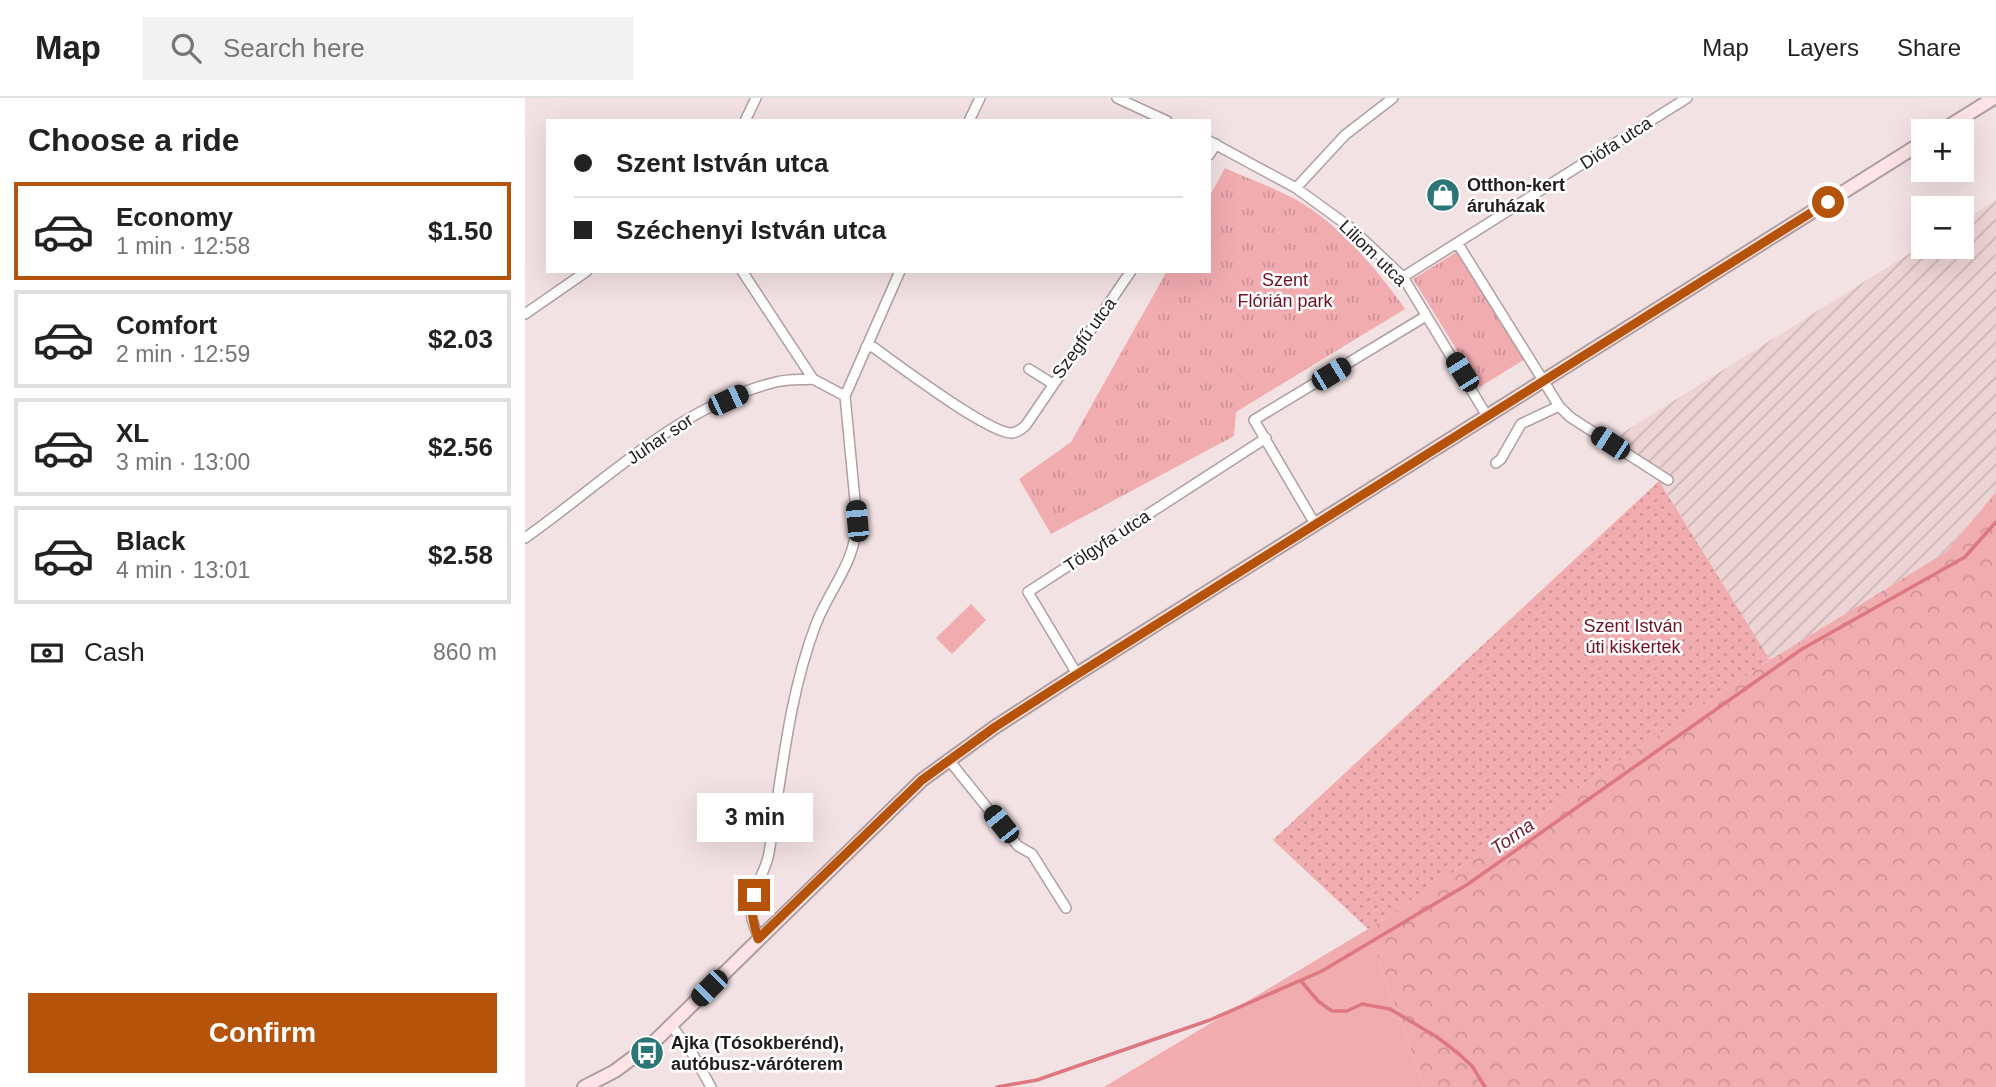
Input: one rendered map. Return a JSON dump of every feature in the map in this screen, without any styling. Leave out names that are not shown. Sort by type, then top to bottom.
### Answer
[{"type":"main road","points":[[1960,119],[1994,98]]},
{"type":"main road","points":[[584,1087],[640,1054],[922,780],[948,759],[1077,674],[1911,150]]},
{"type":"street","points":[[746,119],[756,98]]},
{"type":"street","points":[[970,119],[979,98]]},
{"type":"street","points":[[1117,98],[1134,101],[1164,119]]},
{"type":"street","points":[[1296,188],[1345,135],[1392,98]]},
{"type":"street","name":"Diófa utca","points":[[1403,277],[1687,98]]},
{"type":"street","name":"Liliom utca","points":[[1213,143],[1296,188],[1351,229],[1403,277],[1487,416]]},
{"type":"street","points":[[1458,244],[1542,381],[1570,418],[1668,480]]},
{"type":"street","points":[[525,314],[584,273]]},
{"type":"street","points":[[743,273],[813,379],[845,396]]},
{"type":"street","points":[[758,939],[751,917],[751,905],[769,856],[786,733],[794,697],[816,625],[850,559],[856,540],[857,521],[845,396],[900,273]]},
{"type":"street","name":"Szegfű utca","points":[[1029,369],[1053,384],[1130,273]]},
{"type":"street","points":[[1315,524],[1254,420],[1426,316]]},
{"type":"street","points":[[866,347],[873,347],[979,419],[1010,433],[1026,425],[1053,384]]},
{"type":"street","name":"Juhar sor","points":[[525,538],[648,444],[687,419],[748,391],[778,381],[813,379]]},
{"type":"street","points":[[1496,463],[1521,424],[1559,405]]},
{"type":"street","name":"Tölgyfa utca","points":[[1077,674],[1028,592],[1266,438]]},
{"type":"street","points":[[948,759],[1018,846],[1032,854],[1066,908]]},
{"type":"street","points":[[671,1025],[692,1052],[711,1087]]},
{"type":"shaded area","points":[[1996,200],[1996,492],[1946,552],[1770,660],[1659,481],[1616,437],[1911,253],[1911,259],[1974,259],[1974,214]]},
{"type":"green space","name":"Szent Flórián park","points":[[1225,168],[1295,199],[1341,234],[1382,278],[1405,309],[1236,412],[1234,436],[1051,534],[1019,479],[1071,442],[1166,273],[1211,273],[1211,193]]},
{"type":"green space","points":[[1458,251],[1525,359],[1480,387],[1413,279]]},
{"type":"green space","name":"Szent István úti kiskertek","points":[[1659,481],[1770,660],[1368,929],[1273,840]]},
{"type":"green space","points":[[1996,492],[1996,1087],[1424,1087],[1368,929],[1770,660],[1946,552]]},
{"type":"green space","points":[[971,604],[986,620],[952,654],[936,638]]},
{"type":"green space","points":[[1368,929],[1424,1087],[1104,1087]]},
{"type":"waterway","name":"Torna","points":[[997,1087],[1037,1080],[1210,1020],[1322,971],[1468,884],[1802,649],[1965,557],[1996,522]]},
{"type":"waterway","points":[[1301,981],[1319,1002],[1332,1011],[1347,1011],[1362,1004],[1390,1009],[1437,1037],[1459,1054],[1472,1066],[1485,1087]]},
{"type":"place","name":"Otthon-kert áruházak","points":[[1443,195]]},
{"type":"place","name":"Ajka (Tósokberénd), autóbusz-váróterem","points":[[647,1053]]},
{"type":"route","points":[[754,895],[751,917],[758,939],[868,831],[948,759],[1057,687],[1828,202]]}]
